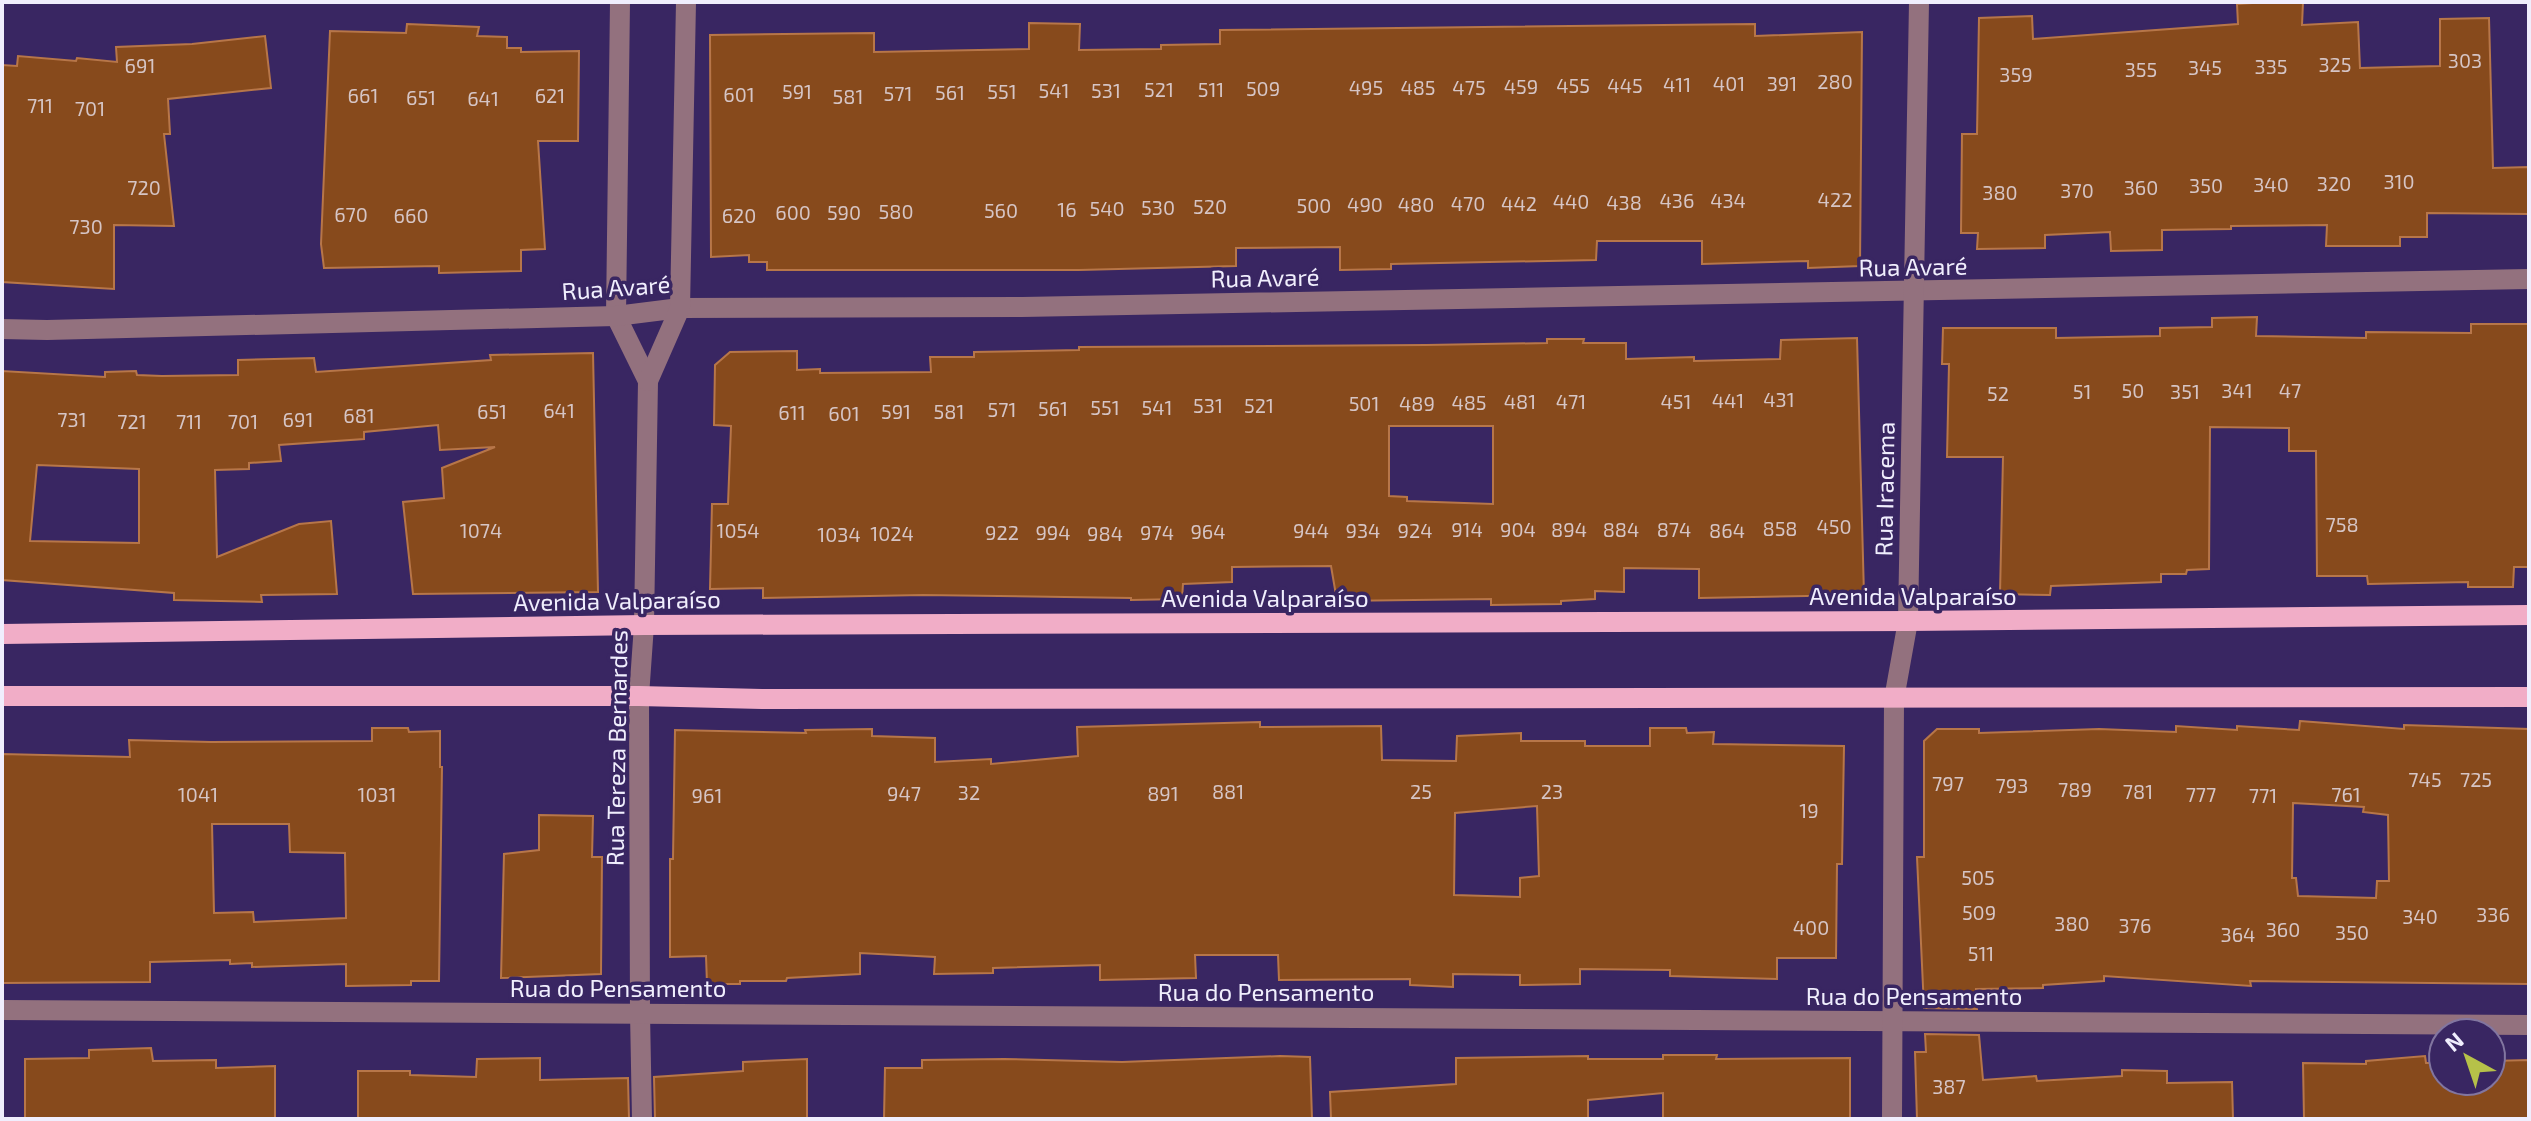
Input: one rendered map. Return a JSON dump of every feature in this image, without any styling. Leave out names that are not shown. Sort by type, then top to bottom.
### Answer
[{"type":"main road","name":"Avenida Valparaíso","points":[[2,634],[644,625],[1908,621],[2529,615]]},
{"type":"main road","points":[[2,696],[639,696],[762,699],[2529,697]]},
{"type":"street","name":"Rua Tereza Bernardes","points":[[620,2],[616,316],[648,381],[644,625],[639,696],[642,1119]]},
{"type":"street","points":[[648,381],[680,308],[686,2]]},
{"type":"street","name":"Rua Iracema","points":[[1892,1119],[1894,699],[1908,621],[1919,2]]},
{"type":"street","name":"Rua Avaré","points":[[2,329],[616,316],[680,308],[1022,307],[2529,279]]},
{"type":"street","name":"Rua do Pensamento","points":[[2,1010],[2529,1025]]},
{"type":"building","points":[[2303,2],[2302,25],[2358,22],[2360,68],[2440,66],[2440,19],[2489,18],[2493,168],[2529,167],[2529,214],[2427,213],[2427,237],[2400,237],[2400,246],[2326,246],[2327,225],[2162,230],[2162,250],[2111,251],[2110,232],[2045,235],[2045,248],[1977,249],[1978,233],[1961,233],[1962,134],[1977,134],[1979,18],[2032,16],[2033,39],[2238,24],[2237,4]]},
{"type":"building","points":[[1029,23],[1080,24],[1079,50],[1161,49],[1161,45],[1220,44],[1220,30],[1755,24],[1755,36],[1862,32],[1860,266],[1808,268],[1808,261],[1702,264],[1702,241],[1597,241],[1596,260],[1391,264],[1391,269],[1340,270],[1340,247],[1236,248],[1236,266],[1079,270],[767,270],[767,262],[749,262],[749,255],[711,257],[710,35],[874,33],[874,52],[1029,49]]},
{"type":"building","points":[[407,24],[479,27],[477,36],[507,37],[507,48],[521,48],[521,52],[579,51],[578,141],[538,141],[545,249],[521,250],[521,271],[439,273],[439,266],[324,268],[321,244],[330,31],[406,33]]},
{"type":"building","points":[[265,36],[271,88],[168,99],[170,134],[164,134],[174,226],[114,225],[114,289],[2,282],[2,65],[17,66],[18,56],[117,62],[116,47],[192,44]]},
{"type":"building","points":[[2257,317],[2256,336],[2366,338],[2366,332],[2471,333],[2471,324],[2529,324],[2529,567],[2514,567],[2513,587],[2468,587],[2468,582],[2368,584],[2367,576],[2317,576],[2316,451],[2289,451],[2289,428],[2210,427],[2209,569],[2187,570],[2186,574],[2161,574],[2161,582],[2051,586],[2050,595],[2000,594],[2003,457],[1947,457],[1949,364],[1942,364],[1943,328],[2056,328],[2056,338],[2160,336],[2160,328],[2212,327],[2212,318]]},
{"type":"building","points":[[1857,338],[1864,595],[1699,598],[1699,569],[1624,568],[1624,592],[1595,591],[1595,599],[1561,601],[1561,604],[1491,605],[1491,599],[1337,601],[1331,566],[1232,567],[1232,582],[1183,584],[1182,599],[923,595],[763,598],[763,588],[710,589],[712,504],[728,504],[731,426],[714,425],[715,365],[730,352],[797,351],[797,370],[820,369],[820,373],[931,372],[930,357],[974,357],[974,352],[1079,350],[1079,347],[1426,345],[1547,343],[1547,339],[1584,339],[1583,343],[1626,343],[1626,359],[1694,357],[1694,361],[1780,359],[1781,340]],"holes":[[[1389,426],[1493,426],[1493,504],[1407,501],[1407,497],[1389,496]]]},
{"type":"building","points":[[593,353],[598,592],[413,594],[403,502],[444,498],[442,468],[495,447],[440,450],[438,425],[364,432],[364,439],[279,445],[281,461],[249,463],[249,469],[215,470],[217,557],[299,524],[331,521],[337,594],[261,595],[262,602],[174,600],[174,593],[2,580],[2,371],[105,377],[105,372],[136,371],[137,375],[162,376],[238,375],[238,360],[314,358],[316,372],[491,360],[490,355]],"holes":[[[37,465],[139,469],[139,543],[30,541]]]},
{"type":"building","points":[[2300,721],[2404,729],[2404,725],[2529,729],[2529,984],[2250,981],[2251,986],[2104,976],[2104,981],[2043,985],[2043,988],[1976,989],[1977,1009],[1924,1008],[1917,857],[1924,857],[1924,741],[1937,729],[1979,729],[1979,733],[2099,729],[2176,732],[2176,726],[2299,730]],"holes":[[[2293,803],[2364,807],[2363,812],[2388,815],[2389,881],[2377,881],[2376,898],[2298,896],[2296,878],[2292,878]]]},
{"type":"building","points":[[1260,722],[1260,727],[1381,726],[1382,760],[1456,761],[1457,736],[1521,733],[1521,741],[1585,741],[1585,746],[1650,746],[1650,728],[1686,728],[1687,733],[1714,732],[1713,744],[1844,746],[1842,864],[1837,864],[1836,958],[1777,958],[1777,979],[1670,976],[1670,970],[1580,969],[1580,984],[1520,985],[1520,975],[1453,974],[1453,987],[1410,985],[1410,979],[1279,980],[1278,955],[1195,955],[1196,978],[1100,980],[1100,965],[993,968],[993,973],[934,974],[935,957],[860,953],[860,974],[707,984],[706,956],[670,957],[675,730],[806,733],[805,730],[872,729],[872,736],[935,738],[935,762],[991,759],[991,764],[1078,756],[1077,727]],"holes":[[[1537,806],[1539,876],[1520,878],[1520,897],[1454,895],[1455,813]]]},
{"type":"building","points":[[372,728],[440,731],[439,981],[411,981],[411,985],[346,986],[346,964],[252,967],[252,963],[230,964],[230,960],[150,962],[150,982],[2,983],[2,754],[130,757],[129,740],[372,741]],"holes":[[[212,824],[289,824],[290,852],[345,853],[346,918],[254,922],[253,912],[214,913]]]},
{"type":"building","points":[[539,815],[593,816],[592,857],[602,857],[601,974],[501,978],[504,854],[539,850]]},
{"type":"building","points":[[1925,1034],[1979,1035],[1983,1080],[2036,1076],[2037,1081],[2122,1076],[2122,1070],[2167,1071],[2167,1083],[2232,1082],[2233,1119],[1917,1119],[1915,1052],[1926,1052]]},
{"type":"building","points":[[151,1048],[153,1061],[216,1060],[216,1068],[275,1066],[275,1119],[25,1119],[25,1059],[89,1058],[89,1050]]},
{"type":"building","points":[[1663,1055],[1717,1055],[1716,1059],[1850,1058],[1850,1119],[1663,1119],[1663,1093],[1588,1100],[1588,1119],[1331,1119],[1330,1092],[1456,1084],[1456,1058],[1588,1056],[1588,1059],[1663,1059]]},
{"type":"building","points":[[2425,1056],[2427,1097],[2507,1097],[2507,1061],[2529,1060],[2529,1119],[2304,1119],[2303,1063],[2366,1064],[2366,1061]]},
{"type":"building","points":[[1310,1057],[1312,1119],[884,1119],[885,1068],[922,1068],[922,1060],[1122,1062]]},
{"type":"building","points":[[540,1058],[540,1080],[628,1078],[629,1119],[358,1119],[358,1071],[410,1071],[410,1075],[476,1077],[477,1059]]},
{"type":"building","points":[[807,1059],[807,1119],[655,1119],[654,1077],[743,1071],[743,1062]]}]
